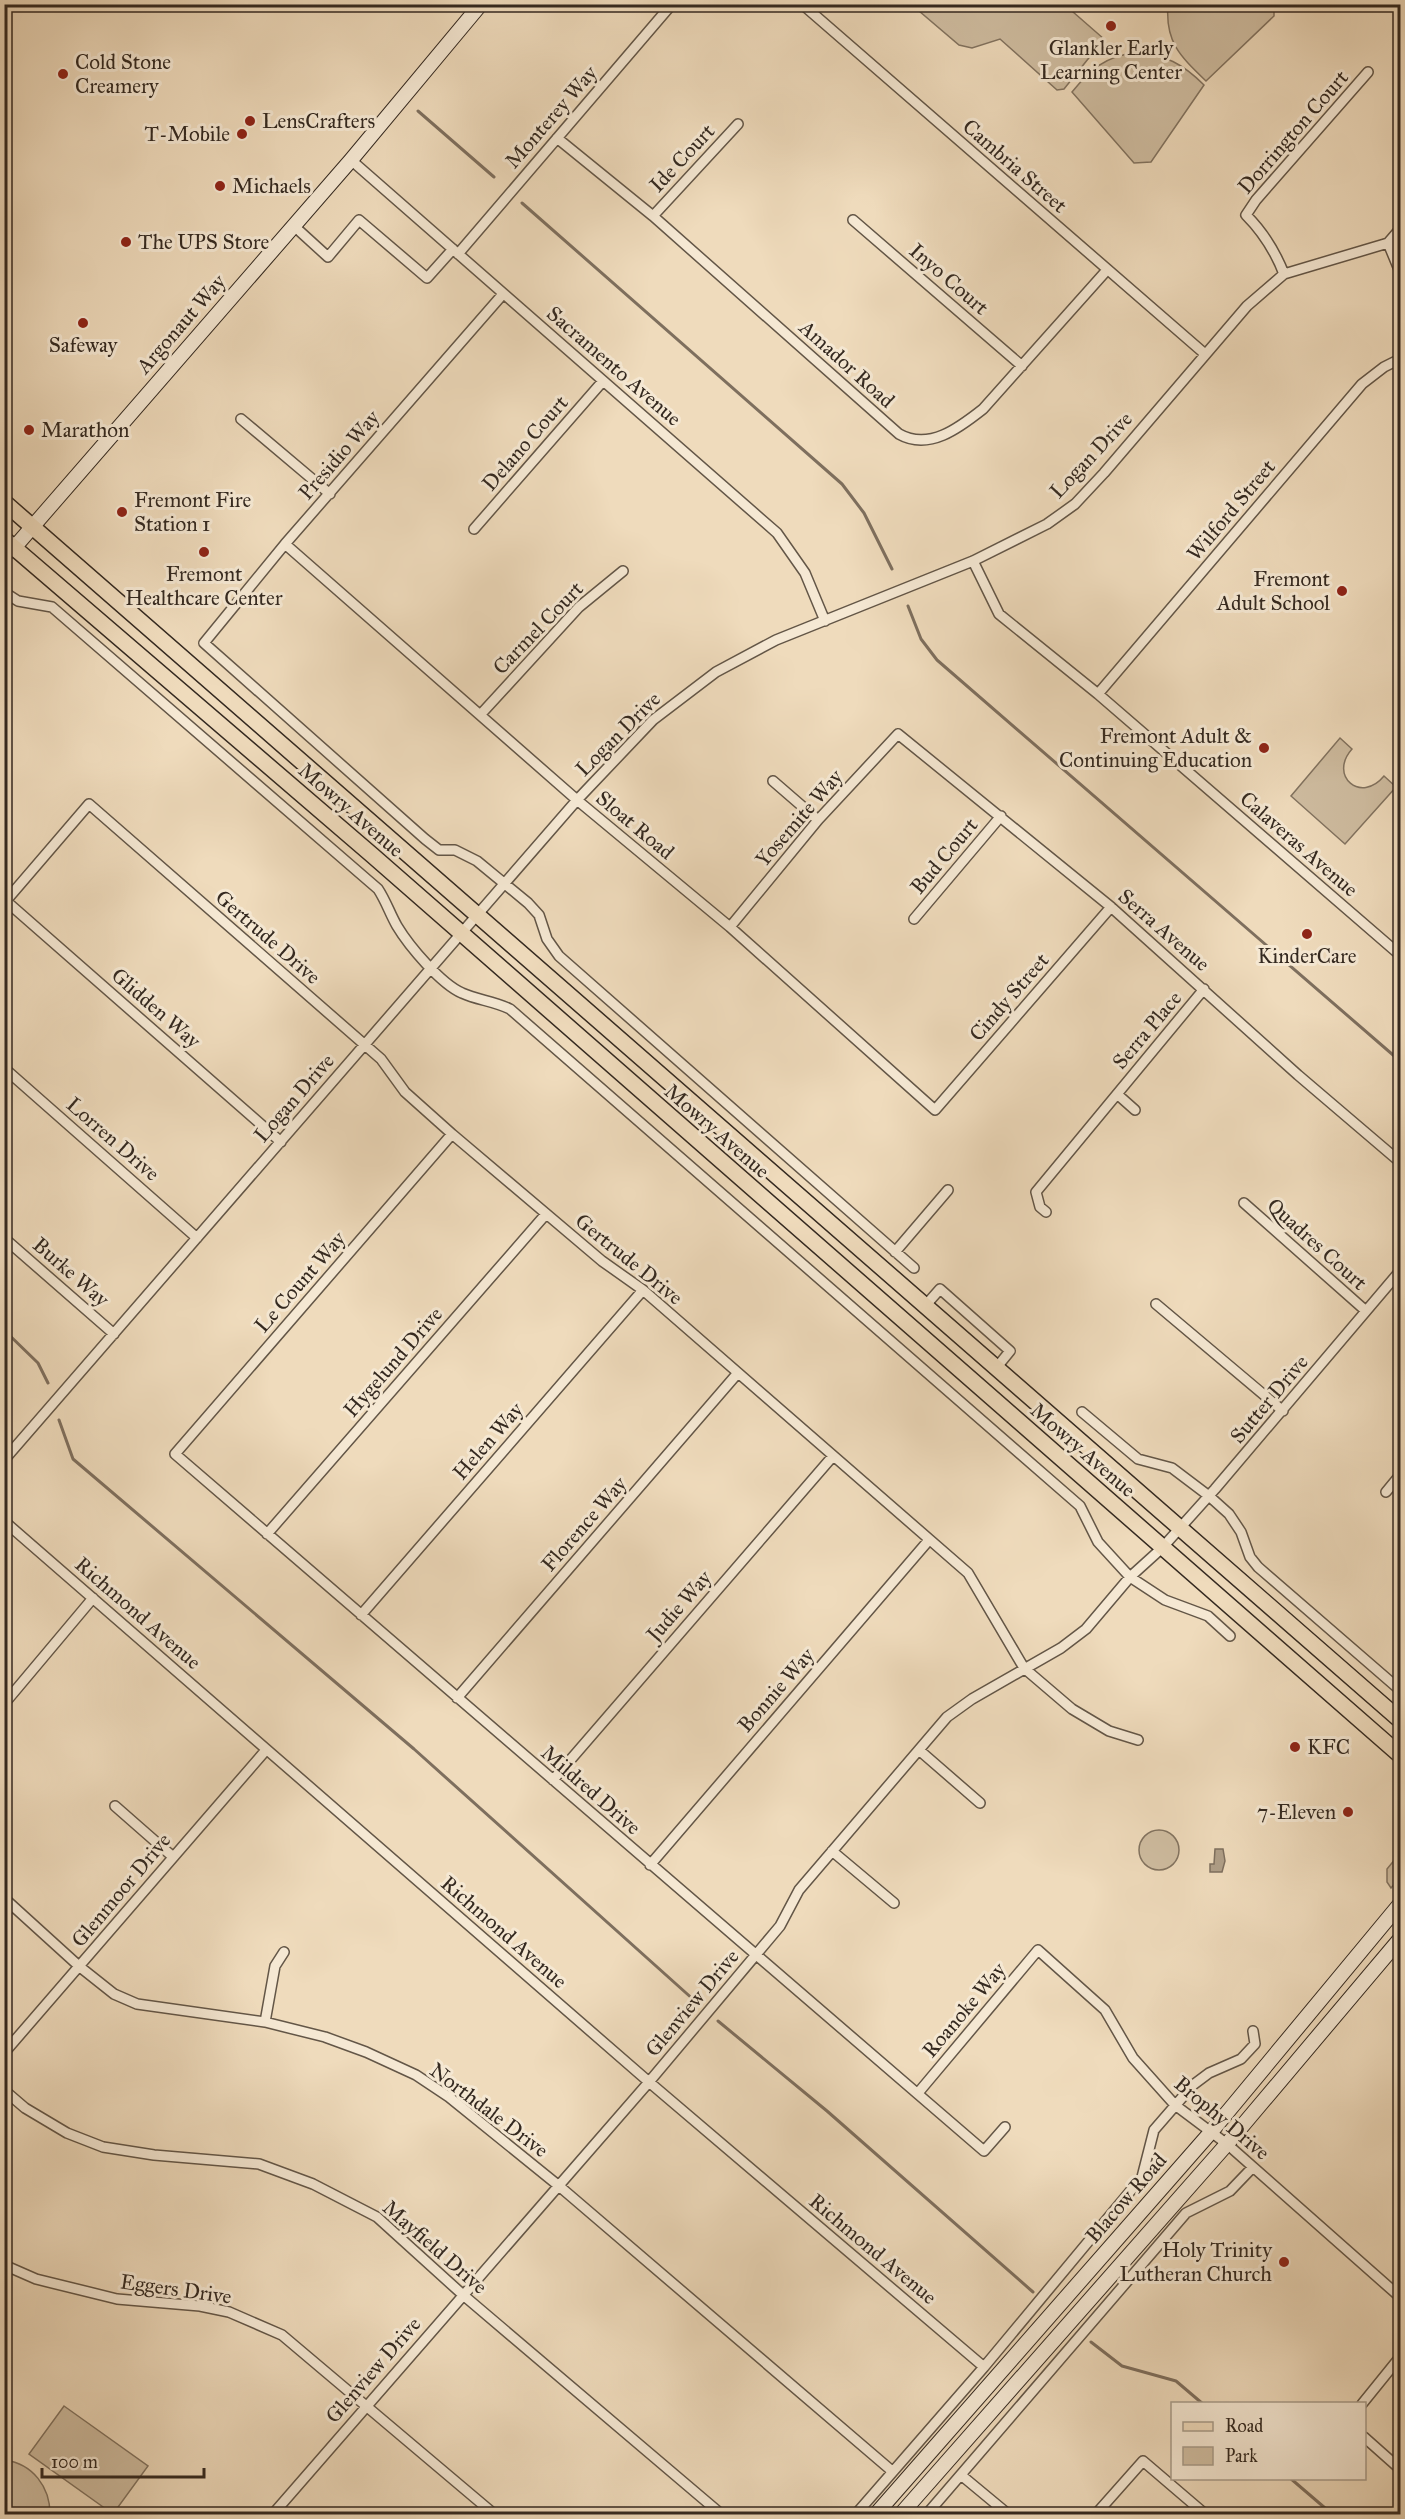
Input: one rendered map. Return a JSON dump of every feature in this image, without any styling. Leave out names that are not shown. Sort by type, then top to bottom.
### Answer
[{"type":"main road","name":"Argonaut Way","points":[[8,549],[33,527],[351,160],[481,4]]},
{"type":"main road","name":"Mowry Avenue","points":[[4,502],[1401,1720]]},
{"type":"main road","name":"Mowry Avenue","points":[[8,549],[372,855],[460,936],[1075,1468],[1162,1548],[1401,1755]]},
{"type":"main road","name":"Blacow Road","points":[[876,2514],[1211,2132],[1401,1904]]},
{"type":"main road","name":"Blacow Road","points":[[901,2514],[1227,2144],[1401,1939]]},
{"type":"street","name":"Monterey Way","points":[[294,226],[328,257],[359,220],[427,278],[455,252],[557,138],[672,4]]},
{"type":"street","name":"Cambria Street","points":[[802,4],[1205,354]]},
{"type":"street","name":"Dorrington Court","points":[[1284,274],[1276,252],[1246,215],[1256,200],[1368,72]]},
{"type":"street","name":"Ide Court","points":[[653,216],[738,124]]},
{"type":"street","name":"Amador Road","points":[[557,138],[653,216],[899,434],[910,440],[927,441],[959,428],[983,409],[1107,270]]},
{"type":"street","name":"Sacramento Avenue","points":[[351,160],[777,533],[805,573],[825,621]]},
{"type":"street","name":"Inyo Court","points":[[853,220],[1022,366]]},
{"type":"street","points":[[1401,229],[1388,243],[1401,272]]},
{"type":"street","name":"Logan Drive","points":[[4,1460],[578,800],[653,720],[682,694],[755,650],[973,561],[1047,524],[1075,504],[1247,306],[1284,274],[1388,243]]},
{"type":"street","name":"Presidio Way","points":[[204,643],[285,544],[503,294]]},
{"type":"street","name":"Wilford Street","points":[[1098,694],[1362,384],[1384,367],[1401,359]]},
{"type":"street","name":"Delano Court","points":[[474,529],[603,381]]},
{"type":"street","points":[[241,419],[330,494]]},
{"type":"street","name":"Sloat Road","points":[[285,544],[578,800],[730,927],[935,1110]]},
{"type":"street","name":"Calaveras Avenue","points":[[973,561],[999,614],[1098,694],[1401,955]]},
{"type":"street","name":"Carmel Court","points":[[481,714],[579,607],[623,571]]},
{"type":"street","name":"Mowry Avenue","points":[[4,592],[18,601],[52,607],[378,889],[397,926],[447,984],[461,993],[496,1002],[510,1009],[1080,1506],[1098,1542],[1130,1577],[1165,1600],[1208,1616],[1230,1636]]},
{"type":"street","name":"Mowry Avenue","points":[[204,643],[425,839],[439,850],[455,850],[477,861],[505,884],[539,915],[547,939],[559,956],[914,1268]]},
{"type":"street","name":"Serra Avenue","points":[[898,734],[1111,907],[1298,1075],[1401,1162]]},
{"type":"street","name":"Yosemite Way","points":[[730,927],[818,820],[898,734]]},
{"type":"street","points":[[773,781],[818,820]]},
{"type":"street","name":"Gertrude Drive","points":[[5,902],[89,804],[381,1059],[405,1092],[452,1134],[602,1261],[643,1290],[968,1573],[1024,1668],[1072,1709],[1108,1731],[1138,1740]]},
{"type":"street","name":"Bud Court","points":[[914,919],[1001,816]]},
{"type":"street","name":"Glidden Way","points":[[5,902],[281,1142]]},
{"type":"street","name":"Cindy Street","points":[[935,1110],[1111,907]]},
{"type":"street","name":"Serra Place","points":[[1046,1212],[1040,1207],[1036,1192],[1204,989]]},
{"type":"street","name":"Lorren Drive","points":[[4,1068],[197,1238]]},
{"type":"street","name":"Serra Place","points":[[1117,1094],[1135,1110]]},
{"type":"street","name":"Le Count Way","points":[[175,1454],[452,1134]]},
{"type":"street","points":[[895,1252],[948,1190]]},
{"type":"street","name":"Quadres Court","points":[[1244,1203],[1366,1311]]},
{"type":"street","name":"Hygelund Drive","points":[[267,1534],[546,1214]]},
{"type":"street","name":"Burke Way","points":[[4,1238],[114,1334]]},
{"type":"street","name":"Sutter Drive","points":[[1162,1548],[1283,1411],[1401,1271]]},
{"type":"street","points":[[925,1306],[940,1289],[1010,1351],[997,1368]]},
{"type":"street","name":"Helen Way","points":[[361,1615],[643,1290]]},
{"type":"street","points":[[1156,1304],[1283,1411]]},
{"type":"street","name":"Florence Way","points":[[458,1698],[737,1374]]},
{"type":"street","name":"Mowry Avenue","points":[[1082,1412],[1138,1459],[1172,1468],[1209,1496],[1229,1514],[1241,1532],[1250,1557],[1258,1567],[1399,1684]]},
{"type":"street","points":[[4,1443],[13,1450]]},
{"type":"street","name":"Mildred Drive","points":[[175,1454],[984,2151],[1005,2127]]},
{"type":"street","name":"Judie Way","points":[[553,1780],[833,1456]]},
{"type":"street","points":[[1386,1492],[1401,1476]]},
{"type":"street","name":"Richmond Avenue","points":[[4,1521],[650,2082],[984,2367]]},
{"type":"street","name":"Bonnie Way","points":[[650,1865],[929,1540]]},
{"type":"street","name":"Glenview Drive","points":[[273,2514],[462,2294],[650,2082],[780,1926],[799,1890],[947,1717],[972,1699],[1061,1648],[1086,1629],[1130,1577],[1162,1548]]},
{"type":"street","points":[[4,1704],[93,1598]]},
{"type":"street","name":"Glenmoor Drive","points":[[4,2053],[266,1750]]},
{"type":"street","points":[[919,1750],[980,1803]]},
{"type":"street","points":[[115,1806],[172,1856]]},
{"type":"street","points":[[832,1851],[894,1903]]},
{"type":"street","name":"Northdale Drive","points":[[4,1898],[80,1967],[114,1994],[137,2004],[265,2022],[325,2037],[366,2052],[416,2075],[449,2097],[559,2186],[892,2470]]},
{"type":"street","name":"Brophy Drive","points":[[1038,1950],[1105,2010],[1133,2058],[1175,2106],[1227,2144],[1401,2298]]},
{"type":"street","name":"Roanoke Way","points":[[918,2093],[1038,1950]]},
{"type":"street","points":[[265,2022],[275,1966],[284,1952]]},
{"type":"street","name":"Blacow Road","points":[[856,2514],[984,2367],[1142,2177],[1154,2130],[1193,2085],[1209,2073],[1241,2059],[1255,2044],[1253,2031]]},
{"type":"street","name":"Mayfield Drive","points":[[4,2090],[25,2108],[58,2128],[103,2147],[154,2155],[259,2164],[313,2184],[376,2217],[462,2294],[721,2514]]},
{"type":"street","points":[[927,2514],[1186,2213],[1230,2191],[1253,2167]]},
{"type":"street","name":"Eggers Drive","points":[[4,2265],[36,2279],[117,2299],[200,2306],[251,2320],[282,2335],[494,2514]]},
{"type":"street","points":[[1363,2402],[1401,2357]]},
{"type":"street","points":[[1366,2438],[1401,2469]]},
{"type":"street","points":[[1096,2514],[1143,2461],[1205,2514]]},
{"type":"street","points":[[961,2475],[1008,2514]]},
{"type":"green space","points":[[912,5],[1065,5],[1104,39],[1064,89],[1057,90],[1000,39],[972,48],[959,45]]},
{"type":"green space","points":[[1168,5],[1274,5],[1274,16],[1206,81],[1176,48],[1169,29]]},
{"type":"green space","points":[[1135,53],[1155,55],[1173,62],[1189,71],[1204,85],[1151,162],[1134,163],[1072,92],[1099,65],[1115,57]]},
{"type":"green space","points":[[1340,738],[1352,749],[1346,759],[1344,769],[1350,783],[1357,787],[1366,787],[1375,784],[1384,776],[1396,787],[1345,844],[1291,796]]},
{"type":"green space","points":[[1159,1830],[1173,1836],[1179,1850],[1173,1864],[1159,1870],[1145,1864],[1139,1850],[1145,1836]]},
{"type":"green space","points":[[1400,1853],[1400,1877],[1391,1888],[1387,1882],[1387,1869]]},
{"type":"green space","points":[[64,2406],[148,2466],[113,2514],[29,2454]]},
{"type":"green space","points":[[5,2460],[24,2466],[38,2478],[47,2495],[50,2514],[5,2514]]},
{"type":"shaded area","points":[[1215,1849],[1223,1849],[1225,1861],[1222,1872],[1210,1872],[1210,1864],[1214,1864]]},
{"type":"waterway","points":[[418,111],[494,177]]},
{"type":"waterway","points":[[522,203],[842,484],[864,513],[892,569]]},
{"type":"waterway","points":[[908,606],[921,639],[937,660],[1400,1061]]},
{"type":"waterway","points":[[4,1330],[38,1363],[48,1383]]},
{"type":"waterway","points":[[59,1420],[73,1459],[414,1749],[695,2001]]},
{"type":"waterway","points":[[718,2021],[827,2111],[1033,2292]]},
{"type":"waterway","points":[[1091,2342],[1122,2366],[1176,2381],[1201,2402]]},
{"type":"waterway","points":[[1292,2480],[1332,2514]]},
{"type":"place","name":"Glankler Early Learning Center","points":[[1111,26]]},
{"type":"place","name":"Cold Stone Creamery","points":[[63,74]]},
{"type":"place","name":"LensCrafters","points":[[250,121]]},
{"type":"place","name":"T-Mobile","points":[[242,134]]},
{"type":"place","name":"Michaels","points":[[220,186]]},
{"type":"place","name":"The UPS Store","points":[[126,242]]},
{"type":"place","name":"Safeway","points":[[83,323]]},
{"type":"place","name":"Marathon","points":[[29,430]]},
{"type":"place","name":"Fremont Fire Station 1","points":[[122,512]]},
{"type":"place","name":"Fremont Healthcare Center","points":[[204,552]]},
{"type":"place","name":"Fremont Adult School","points":[[1342,591]]},
{"type":"place","name":"Fremont Adult & Continuing Education","points":[[1264,748]]},
{"type":"place","name":"KinderCare","points":[[1307,934]]},
{"type":"place","name":"KFC","points":[[1295,1747]]},
{"type":"place","name":"7-Eleven","points":[[1348,1812]]},
{"type":"place","name":"Holy Trinity Lutheran Church","points":[[1284,2262]]}]
